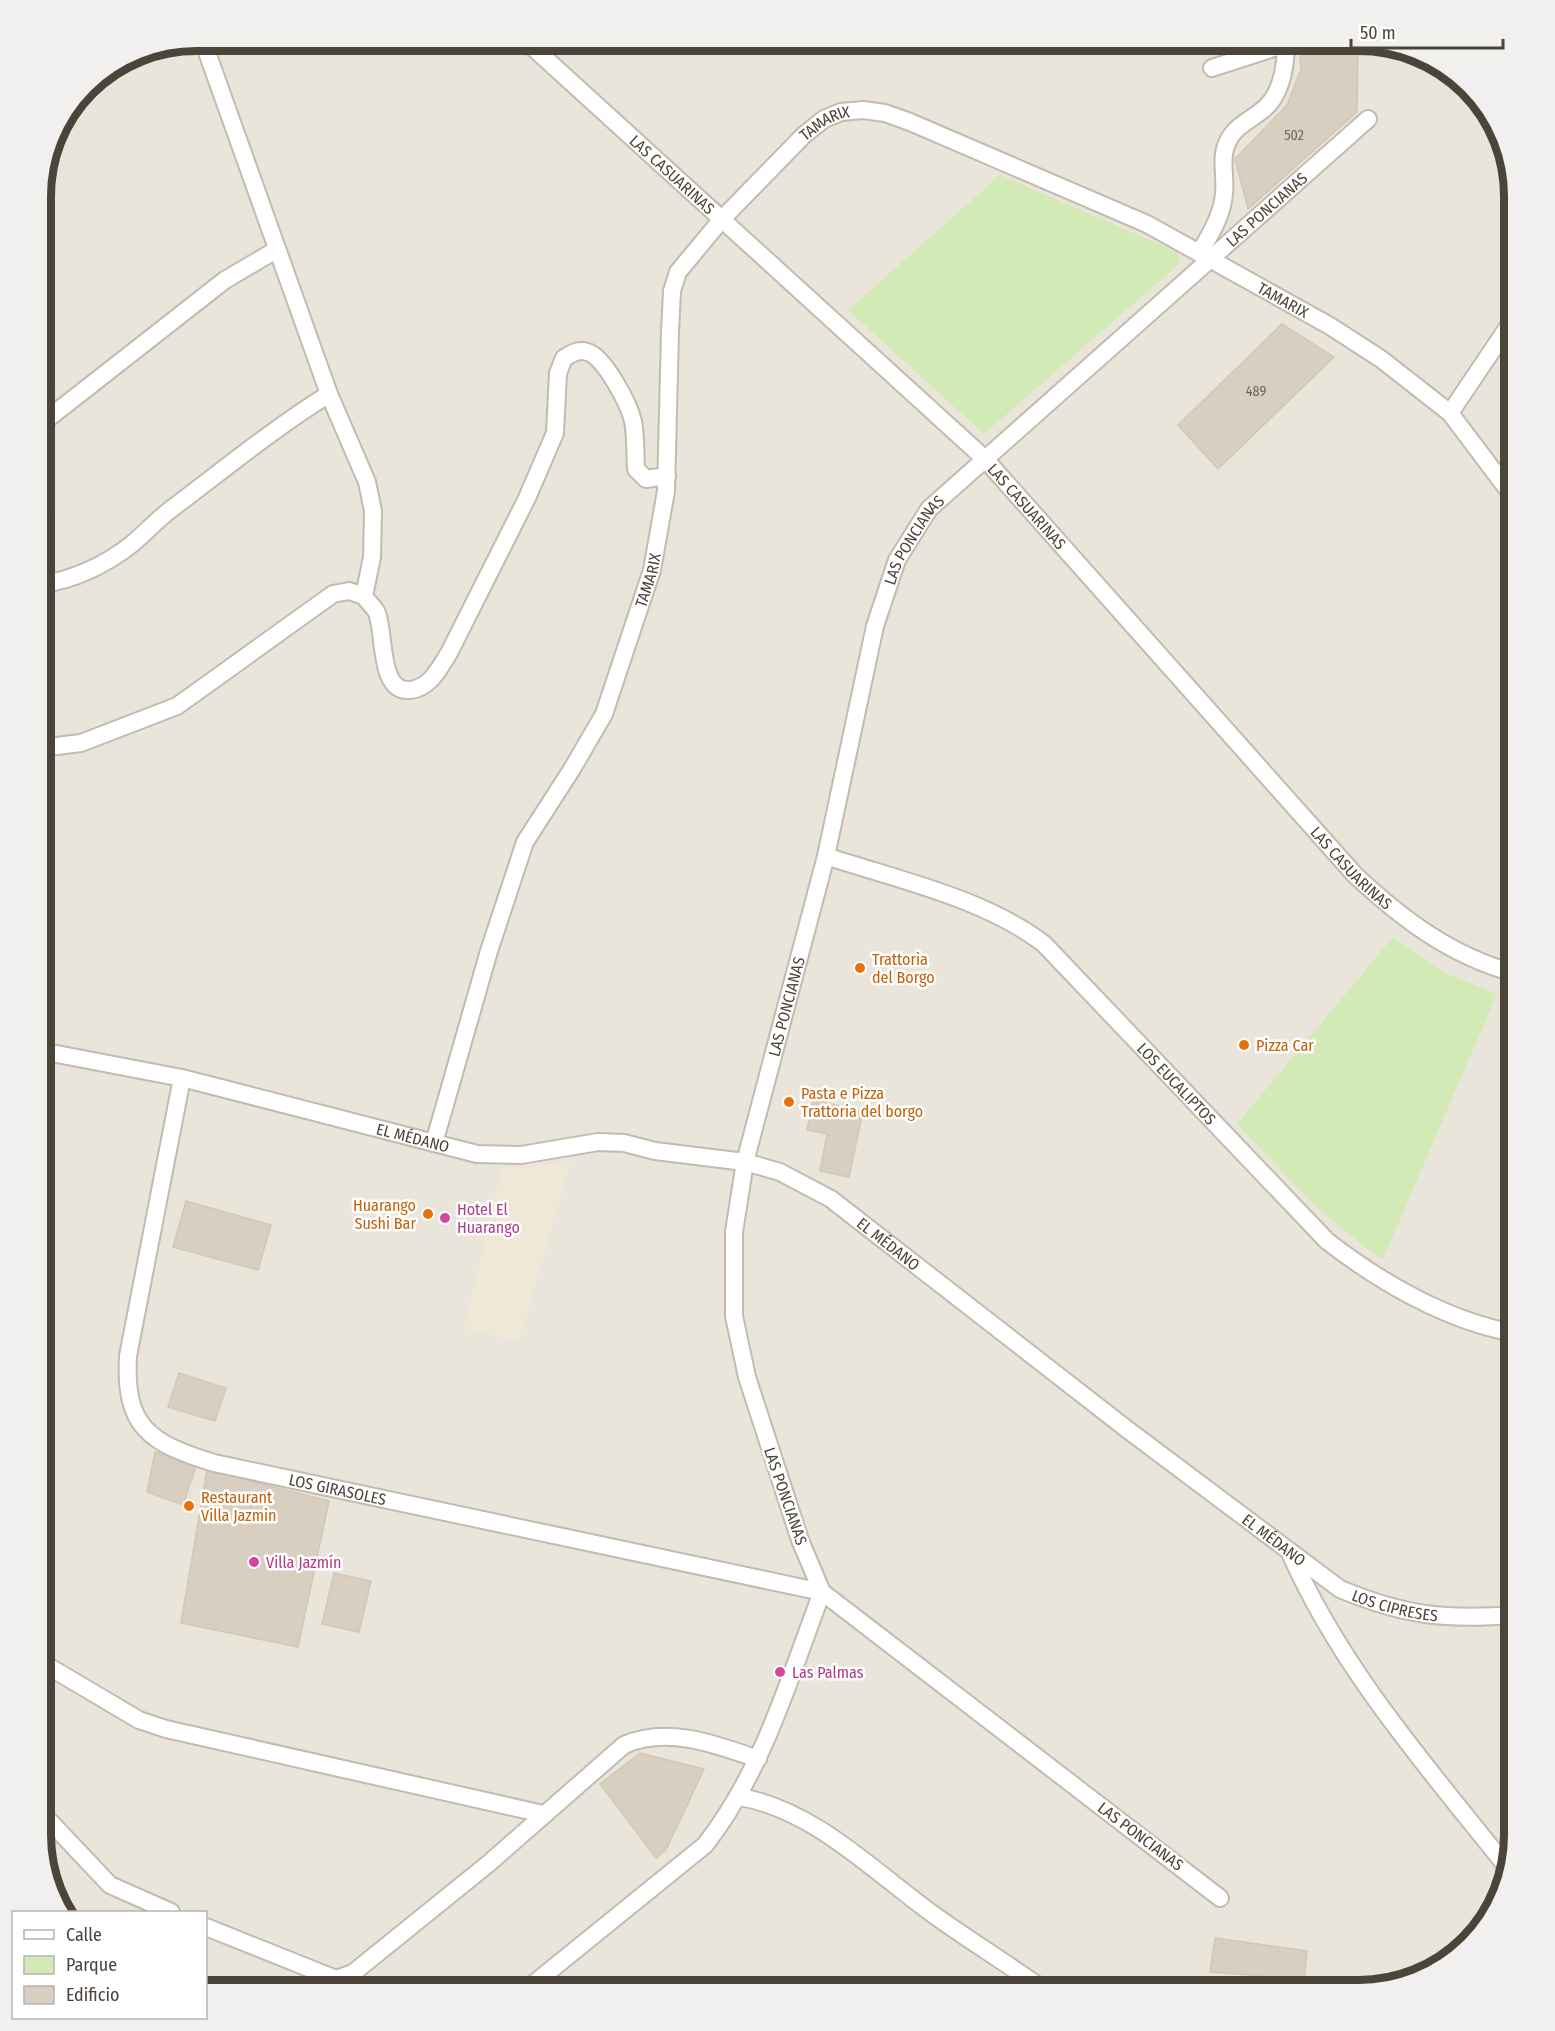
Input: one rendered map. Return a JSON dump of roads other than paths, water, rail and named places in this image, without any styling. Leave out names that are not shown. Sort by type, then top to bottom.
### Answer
[{"type":"street","points":[[206,51],[329,394],[367,482],[374,511],[372,557],[364,596]]},
{"type":"street","name":"LAS CASUARINAS","points":[[537,51],[985,459],[1355,875],[1395,912],[1430,937],[1475,960],[1504,969]]},
{"type":"street","points":[[1212,68],[1260,51]]},
{"type":"street","points":[[1204,255],[1224,195],[1224,148],[1237,127],[1261,112],[1275,96],[1282,76],[1285,51]]},
{"type":"street","name":"TAMARIX","points":[[434,1143],[489,951],[525,842],[572,769],[603,714],[652,570],[667,476],[672,291],[678,272],[722,219],[804,135],[824,119],[841,112],[863,110],[885,113],[1147,224],[1330,326],[1381,359],[1450,413],[1504,484]]},
{"type":"street","name":"LAS PONCIANAS","points":[[1220,1898],[822,1592],[800,1540],[747,1377],[734,1316],[734,1232],[745,1162],[826,856],[875,626],[887,584],[912,532],[929,508],[985,459],[1204,255],[1368,119]]},
{"type":"street","points":[[51,416],[225,280],[276,250]]},
{"type":"street","points":[[1450,413],[1504,334]]},
{"type":"street","points":[[51,747],[81,743],[177,706],[333,594],[349,591],[364,596],[377,611],[387,667],[393,684],[404,690],[421,688],[443,663],[527,498],[555,433],[558,373],[564,358],[576,351],[588,352],[600,362],[627,401],[633,423],[636,469],[640,475],[646,479],[667,476]]},
{"type":"street","points":[[51,583],[103,563],[131,544],[164,515],[301,412],[329,394]]},
{"type":"street","name":"LOS EUCALIPTOS","points":[[826,856],[979,907],[1022,926],[1044,944],[1327,1241],[1364,1269],[1414,1296],[1464,1318],[1504,1330]]},
{"type":"street","name":"EL MÉDANO","points":[[51,1053],[182,1078],[477,1154],[500,1156],[598,1142],[745,1162],[780,1172],[831,1199],[1289,1552],[1316,1610],[1393,1722],[1502,1860]]},
{"type":"street","name":"LOS GIRASOLES","points":[[182,1078],[128,1356],[128,1397],[142,1426],[151,1437],[183,1454],[214,1463],[822,1592]]},
{"type":"street","name":"LOS CIPRESES","points":[[1289,1552],[1341,1589],[1376,1604],[1407,1613],[1437,1616],[1504,1616]]},
{"type":"street","points":[[543,1980],[705,1845],[740,1797],[758,1759],[822,1592]]},
{"type":"street","points":[[51,1668],[139,1720],[166,1729],[543,1814]]},
{"type":"street","points":[[207,1927],[336,1979],[353,1973],[488,1864],[603,1760],[624,1745],[640,1738],[675,1736],[709,1742],[758,1759]]},
{"type":"street","points":[[740,1797],[760,1800],[814,1826],[935,1916],[1029,1980]]},
{"type":"street","points":[[51,1823],[110,1885],[169,1911]]},
{"type":"place","name":"Trattoria del Borgo","points":[[860,968]]},
{"type":"place","name":"Pizza Car","points":[[1244,1045]]},
{"type":"place","name":"Pasta e Pizza Trattoria del borgo","points":[[789,1102]]},
{"type":"place","name":"Huarango Sushi Bar","points":[[428,1214]]},
{"type":"place","name":"Hotel El Huarango","points":[[445,1218]]},
{"type":"place","name":"Restaurant Villa Jazmin","points":[[189,1506]]},
{"type":"place","name":"Villa Jazmín","points":[[254,1562]]},
{"type":"place","name":"Las Palmas","points":[[780,1672]]}]
